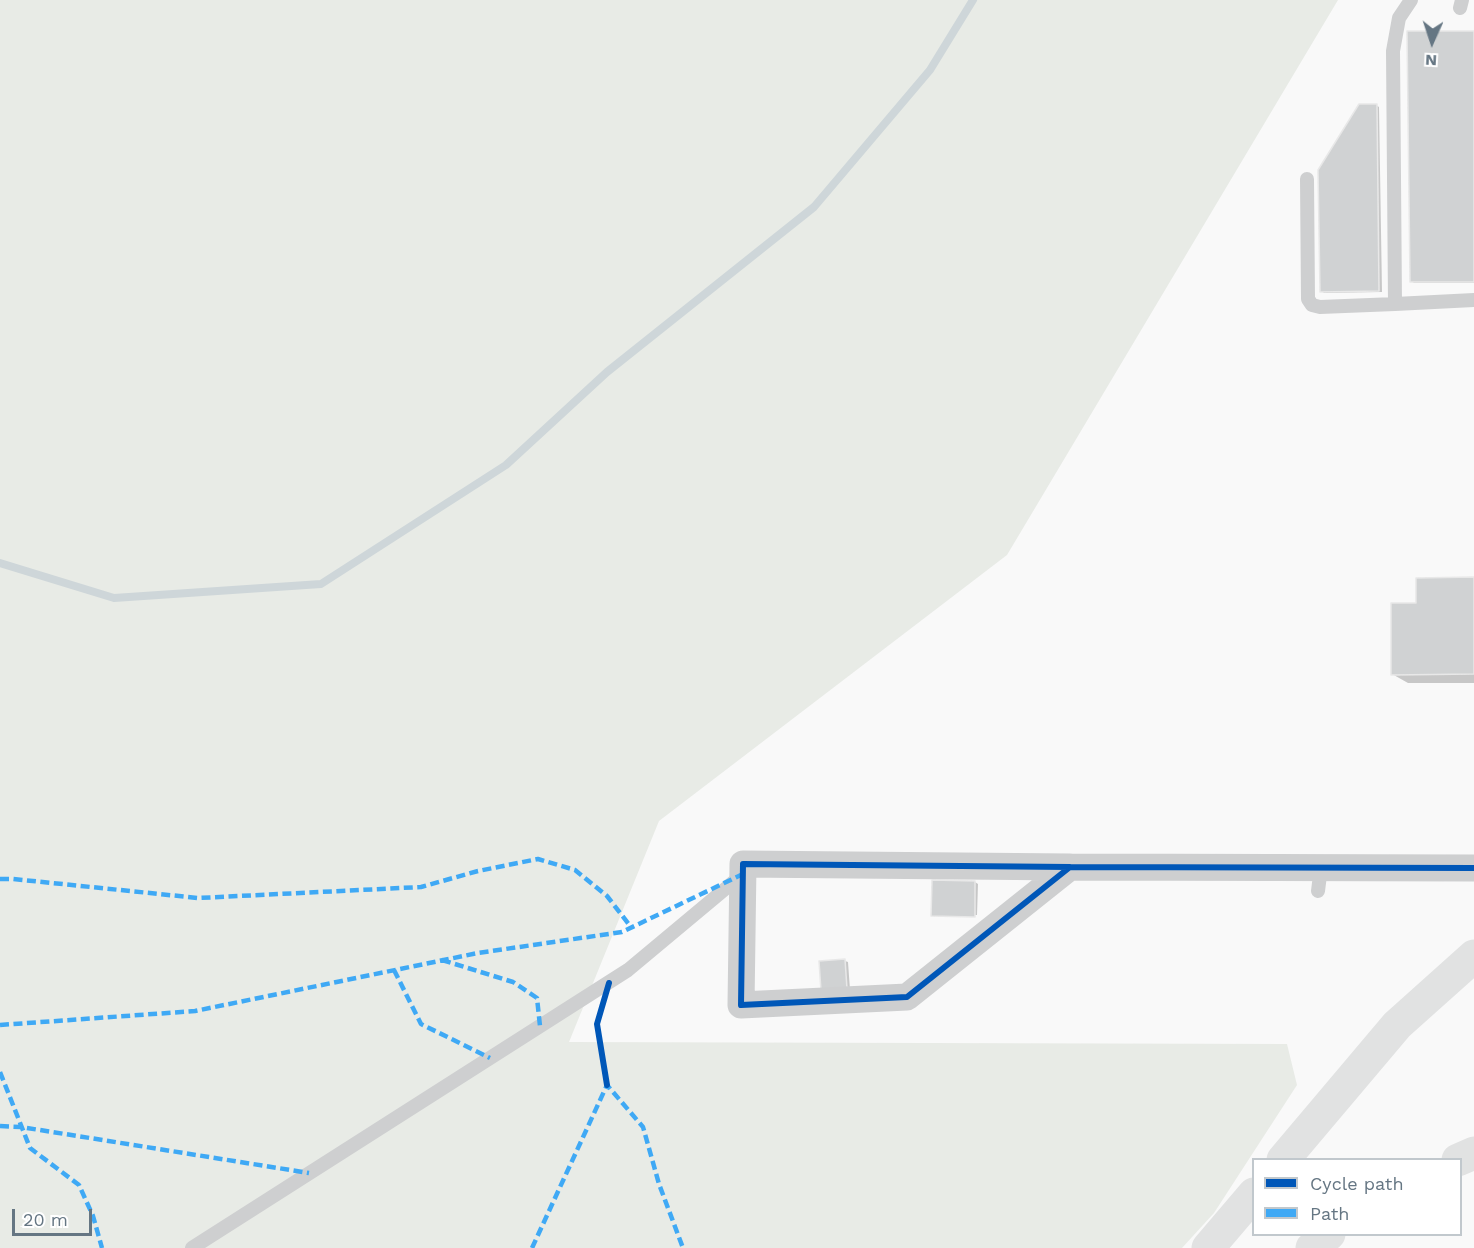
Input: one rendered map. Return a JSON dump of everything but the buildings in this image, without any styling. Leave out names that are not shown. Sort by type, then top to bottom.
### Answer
[{"type":"main road","points":[[1285,1158],[1397,1025],[1474,956]]},
{"type":"main road","points":[[1208,1248],[1252,1196]]},
{"type":"main road","points":[[1312,1248],[1327,1236]]},
{"type":"street","points":[[1070,867],[907,997],[741,1005],[743,864],[1070,867],[1319,879],[1474,868]]},
{"type":"lane","points":[[1395,304],[1393,51],[1399,18],[1411,0]]},
{"type":"lane","points":[[1307,179],[1308,298],[1312,305],[1320,307],[1474,300]]},
{"type":"lane","points":[[192,1248],[628,970],[743,874]]},
{"type":"shaded area","points":[[0,0],[1338,0],[1007,555],[659,821],[569,1042],[1287,1044],[1297,1085],[1214,1213],[1182,1248],[0,1248]]},
{"type":"waterway","points":[[0,563],[114,598],[321,584],[506,465],[607,372],[814,207],[930,70],[973,0]]},
{"type":"marked path","points":[[0,879],[198,898],[421,887],[478,871],[538,859],[575,870],[607,896],[631,927]]},
{"type":"marked path","points":[[0,1025],[195,1011],[478,953],[622,932],[743,874]]},
{"type":"marked path","points":[[442,960],[513,982],[537,998],[540,1026]]},
{"type":"marked path","points":[[394,970],[421,1024],[490,1058]]},
{"type":"marked path","points":[[0,1072],[30,1148],[79,1185],[93,1216],[102,1248]]},
{"type":"marked path","points":[[532,1248],[607,1085],[643,1127],[659,1184],[683,1248]]},
{"type":"marked path","points":[[0,1126],[21,1127],[309,1173]]},
{"type":"cycle path","points":[[743,864],[1070,867],[907,997],[741,1005],[743,864]]},
{"type":"cycle path","points":[[1070,867],[1474,868]]},
{"type":"cycle path","points":[[607,1085],[597,1024],[609,983]]}]
